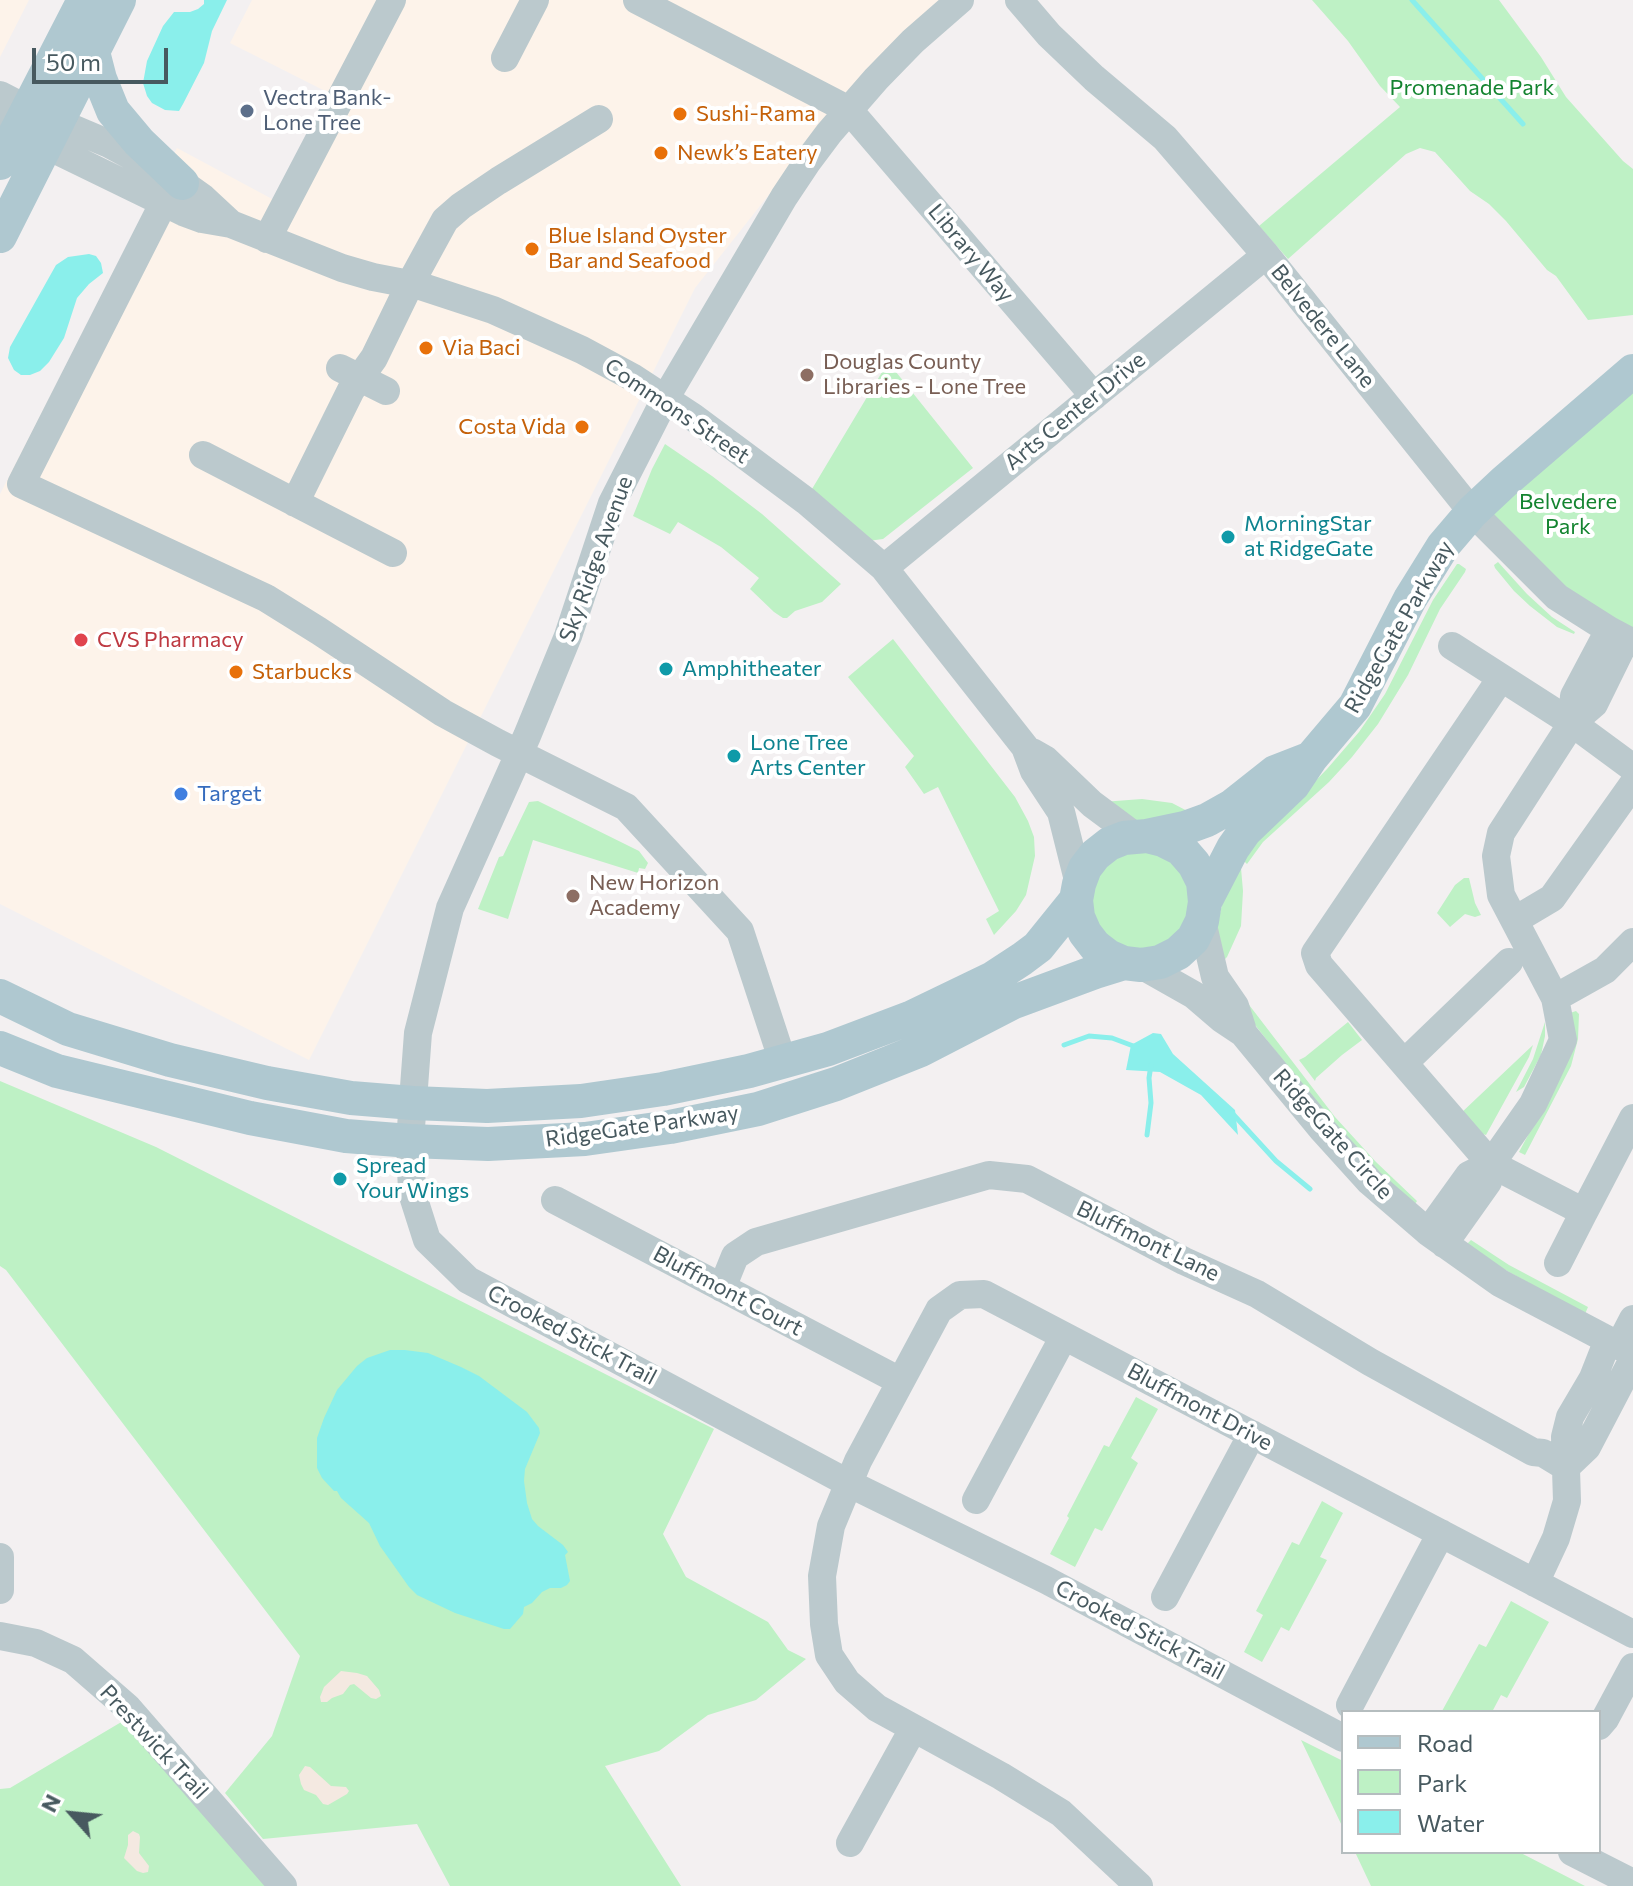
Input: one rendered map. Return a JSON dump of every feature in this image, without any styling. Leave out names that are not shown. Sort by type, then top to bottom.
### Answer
[{"type":"main road","points":[[0,163],[25,121],[84,0]]},
{"type":"main road","points":[[0,236],[25,121],[93,52],[119,0]]},
{"type":"main road","points":[[93,52],[113,111],[139,142],[173,193]]},
{"type":"main road","name":"RidgeGate Parkway","points":[[0,1048],[57,1071],[291,1127],[346,1136],[488,1144],[585,1139],[670,1127],[758,1109],[836,1084],[921,1050],[1014,1002],[1083,976],[1132,964],[1160,962],[1178,953],[1193,939],[1233,848],[1245,831],[1293,785],[1311,758],[1355,706],[1410,599],[1443,546],[1472,512],[1504,482],[1633,371]]},
{"type":"main road","name":"RidgeGate Parkway","points":[[0,996],[68,1029],[170,1060],[267,1083],[337,1095],[413,1103],[487,1106],[581,1101],[663,1089],[749,1071],[828,1049],[910,1018],[993,978],[1038,947],[1077,892],[1085,868],[1109,844],[1185,828],[1207,820],[1232,806],[1275,772],[1311,758]]},
{"type":"main road","points":[[1141,836],[1163,840],[1181,849],[1194,864],[1203,882],[1204,912]]},
{"type":"main road","points":[[1077,892],[1078,917],[1090,940],[1108,956],[1132,964]]},
{"type":"street","points":[[267,239],[392,0]]},
{"type":"street","points":[[505,58],[535,0]]},
{"type":"street","name":"Sky Ridge Avenue","points":[[413,1103],[418,1033],[450,908],[568,636],[612,503],[665,399],[808,161],[849,110],[904,51],[960,0]]},
{"type":"street","name":"Belvedere Lane","points":[[1019,0],[1049,35],[1094,78],[1165,138],[1266,255],[1472,512],[1557,597],[1623,638]]},
{"type":"street","points":[[652,3],[849,110]]},
{"type":"street","name":"Library Way","points":[[849,110],[1094,396]]},
{"type":"street","points":[[350,372],[374,358],[445,220],[461,206],[599,119]]},
{"type":"street","name":"Commons Street","points":[[25,121],[107,143],[173,193],[203,198],[231,224],[267,239],[342,268],[410,284],[493,310],[582,350],[632,377],[693,417],[806,501],[884,568],[1025,747],[1034,771],[1061,812],[1077,892]]},
{"type":"street","points":[[173,193],[118,313],[21,484],[266,598],[443,713],[626,807],[740,931],[783,1062]]},
{"type":"street","name":"Arts Center Drive","points":[[884,568],[1266,255]]},
{"type":"street","points":[[350,372],[386,391]]},
{"type":"street","points":[[295,503],[351,390],[350,372]]},
{"type":"street","points":[[203,455],[393,553]]},
{"type":"street","points":[[1436,1238],[1488,1182],[1491,1164],[1533,1104],[1563,1040],[1555,998],[1501,895],[1496,856],[1501,833],[1572,723],[1574,696],[1623,638]]},
{"type":"street","points":[[1452,646],[1572,723],[1633,768]]},
{"type":"street","points":[[1501,678],[1315,953],[1319,965],[1491,1164],[1584,1212]]},
{"type":"street","name":"Commons Street","points":[[1025,747],[1046,760],[1092,804],[1141,836]]},
{"type":"street","points":[[1515,920],[1552,898],[1633,784]]},
{"type":"street","name":"RidgeGate Circle","points":[[1204,912],[1215,977],[1235,1006],[1243,1033]]},
{"type":"street","points":[[1555,998],[1605,970],[1633,942]]},
{"type":"street","points":[[1404,1063],[1509,962]]},
{"type":"street","name":"RidgeGate Circle","points":[[1132,964],[1186,990],[1243,1033],[1370,1182],[1436,1238],[1500,1283],[1623,1349]]},
{"type":"street","name":"Crooked Stick Trail","points":[[413,1103],[410,1141],[412,1193],[427,1240],[468,1280],[850,1484],[1046,1580],[1341,1737]]},
{"type":"street","points":[[1558,1263],[1633,1118]]},
{"type":"street","name":"Bluffmont Lane","points":[[722,1288],[735,1256],[756,1242],[989,1175],[1027,1179],[1184,1261],[1257,1294],[1384,1370],[1566,1467]]},
{"type":"street","name":"Bluffmont Court","points":[[555,1200],[900,1381]]},
{"type":"street","name":"Bluffmont Drive","points":[[850,1484],[858,1461],[939,1310],[960,1295],[984,1294],[1633,1634]]},
{"type":"street","points":[[1535,1583],[1556,1538],[1567,1501],[1565,1437],[1570,1417],[1593,1378],[1623,1349],[1633,1319]]},
{"type":"street","points":[[976,1500],[1064,1336]]},
{"type":"street","points":[[1165,1597],[1252,1434]]},
{"type":"street","points":[[850,1484],[831,1526],[822,1576],[829,1655],[847,1682],[877,1708],[1061,1813],[1139,1886]]},
{"type":"street","points":[[1350,1705],[1441,1533]]},
{"type":"street","points":[[0,1557],[0,1590]]},
{"type":"street","name":"Prestwick Trail","points":[[0,1636],[36,1643],[73,1660],[127,1707],[283,1886]]},
{"type":"street","points":[[1601,1724],[1633,1667]]},
{"type":"street","points":[[850,1843],[913,1729]]},
{"type":"street","points":[[1576,1854],[1633,1883]]},
{"type":"shaded area","points":[[0,0],[29,0],[0,57]]},
{"type":"shaded area","points":[[252,0],[944,0],[870,67],[695,288],[309,1060],[0,904],[0,494],[177,148],[274,200],[329,93],[230,43]]},
{"type":"green space","name":"Promenade Park","points":[[1312,0],[1499,0],[1566,97],[1633,169],[1633,315],[1588,320],[1556,276],[1547,270],[1506,221],[1470,191],[1435,152],[1420,148],[1406,154],[1288,259],[1259,226],[1400,107]]},
{"type":"green space","points":[[888,362],[973,468],[883,539],[868,541],[812,489]]},
{"type":"green space","name":"Belvedere Park","points":[[1633,371],[1633,643],[1472,512]]},
{"type":"green space","points":[[665,444],[762,514],[841,584],[822,602],[783,618],[750,589],[759,578],[721,547],[678,522],[670,534],[633,516]]},
{"type":"green space","points":[[1498,562],[1527,594],[1574,634],[1557,627],[1514,591],[1495,568]]},
{"type":"green space","points":[[1457,564],[1466,569],[1465,572],[1440,609],[1408,675],[1378,724],[1329,782],[1263,842],[1247,864],[1241,858],[1359,732],[1385,694],[1433,600]]},
{"type":"green space","points":[[893,639],[1015,797],[1034,837],[1035,856],[1026,895],[994,935],[986,919],[999,911],[938,787],[924,794],[905,767],[914,756],[848,677]]},
{"type":"green space","points":[[1142,799],[1172,803],[1195,815],[1137,821],[1102,802]]},
{"type":"green space","points":[[538,801],[639,851],[648,863],[645,869],[639,868],[638,873],[533,840],[508,919],[478,909],[499,857],[503,856],[529,802]]},
{"type":"green space","points":[[1141,852],[1160,856],[1176,866],[1186,882],[1190,901],[1186,920],[1176,936],[1160,946],[1141,950],[1122,946],[1106,936],[1096,920],[1092,901],[1096,882],[1106,866],[1122,856]]},
{"type":"green space","points":[[1241,868],[1241,926],[1227,957],[1218,966],[1214,941],[1224,895]]},
{"type":"green space","points":[[1469,878],[1481,915],[1465,914],[1450,927],[1437,913],[1455,885]]},
{"type":"green space","points":[[1230,980],[1335,1117],[1417,1201],[1415,1204],[1374,1168],[1306,1090],[1237,1002]]},
{"type":"green space","points":[[1576,1011],[1579,1014],[1578,1039],[1571,1066],[1525,1155],[1519,1152],[1564,1068],[1570,1013]]},
{"type":"green space","points":[[1348,1022],[1362,1040],[1315,1081],[1299,1060]]},
{"type":"green space","points":[[1545,1022],[1541,1055],[1524,1087],[1516,1092],[1533,1059]]},
{"type":"green space","points":[[1533,1045],[1486,1135],[1479,1133],[1460,1114]]},
{"type":"green space","points":[[0,1081],[156,1147],[714,1429],[663,1534],[686,1577],[768,1622],[788,1650],[806,1659],[756,1700],[708,1715],[659,1751],[605,1766],[681,1886],[450,1886],[417,1824],[263,1839],[225,1793],[272,1736],[300,1656],[0,1266]]},
{"type":"green space","points":[[1471,1240],[1509,1265],[1588,1307],[1585,1314],[1489,1261],[1467,1244]]},
{"type":"green space","points":[[1136,1397],[1158,1409],[1131,1458],[1138,1463],[1102,1531],[1095,1528],[1075,1567],[1050,1554],[1104,1445],[1109,1447]]},
{"type":"green space","points":[[1322,1501],[1343,1513],[1320,1557],[1327,1560],[1289,1631],[1281,1627],[1262,1662],[1244,1652],[1263,1615],[1256,1611],[1292,1542],[1299,1545]]},
{"type":"green space","points":[[1511,1601],[1549,1622],[1507,1698],[1501,1695],[1493,1710],[1443,1710],[1479,1644],[1486,1647]]},
{"type":"green space","points":[[123,1721],[267,1886],[0,1886],[0,1789],[10,1788]]},
{"type":"green space","points":[[1301,1740],[1341,1760],[1341,1824]]},
{"type":"green space","points":[[1356,1854],[1523,1854],[1585,1886],[1371,1886]]},
{"type":"sand","points":[[341,1671],[367,1676],[381,1696],[371,1698],[354,1684],[343,1694],[321,1702],[324,1687]]},
{"type":"sand","points":[[305,1766],[331,1786],[346,1787],[349,1791],[328,1805],[323,1804],[316,1795],[304,1790],[301,1784],[299,1775]]},
{"type":"sand","points":[[133,1831],[139,1834],[139,1853],[149,1866],[148,1872],[137,1871],[124,1858],[128,1835]]},
{"type":"water","points":[[204,0],[227,0],[212,31],[204,63],[183,104],[179,111],[165,110],[152,103],[147,96],[143,83],[147,61],[163,26],[174,12],[198,9]]},
{"type":"water","points":[[96,256],[103,273],[77,298],[64,338],[49,362],[40,371],[21,375],[14,370],[8,358],[10,347],[56,265],[68,257]]},
{"type":"water","points":[[1153,1033],[1161,1034],[1173,1054],[1235,1110],[1238,1135],[1201,1095],[1160,1072],[1126,1070],[1131,1045]]},
{"type":"water","points":[[390,1350],[428,1353],[479,1376],[527,1412],[539,1428],[540,1433],[525,1469],[527,1503],[532,1519],[568,1552],[565,1555],[570,1581],[561,1588],[542,1592],[524,1607],[523,1614],[510,1629],[455,1613],[417,1595],[380,1546],[369,1523],[334,1491],[317,1468],[317,1438],[337,1390],[367,1358]]},
{"type":"waterway","points":[[1412,0],[1523,124]]},
{"type":"waterway","points":[[1064,1045],[1089,1036],[1112,1038],[1136,1047]]},
{"type":"waterway","points":[[1147,1135],[1151,1065]]},
{"type":"waterway","points":[[1232,1113],[1276,1161],[1310,1189]]},
{"type":"place","name":"Vectra Bank- Lone Tree","points":[[247,111]]},
{"type":"place","name":"Sushi-Rama","points":[[680,114]]},
{"type":"place","name":"Newk’s Eatery","points":[[661,153]]},
{"type":"place","name":"Blue Island Oyster Bar and Seafood","points":[[532,249]]},
{"type":"place","name":"Via Baci","points":[[426,348]]},
{"type":"place","name":"Douglas County Libraries - Lone Tree","points":[[807,375]]},
{"type":"place","name":"Costa Vida","points":[[582,427]]},
{"type":"place","name":"MorningStar at RidgeGate","points":[[1228,537]]},
{"type":"place","name":"CVS Pharmacy","points":[[81,640]]},
{"type":"place","name":"Amphitheater","points":[[666,669]]},
{"type":"place","name":"Starbucks","points":[[236,672]]},
{"type":"place","name":"Lone Tree Arts Center","points":[[734,756]]},
{"type":"place","name":"Target","points":[[181,794]]},
{"type":"place","name":"New Horizon Academy","points":[[573,896]]},
{"type":"place","name":"Spread Your Wings","points":[[340,1179]]}]
